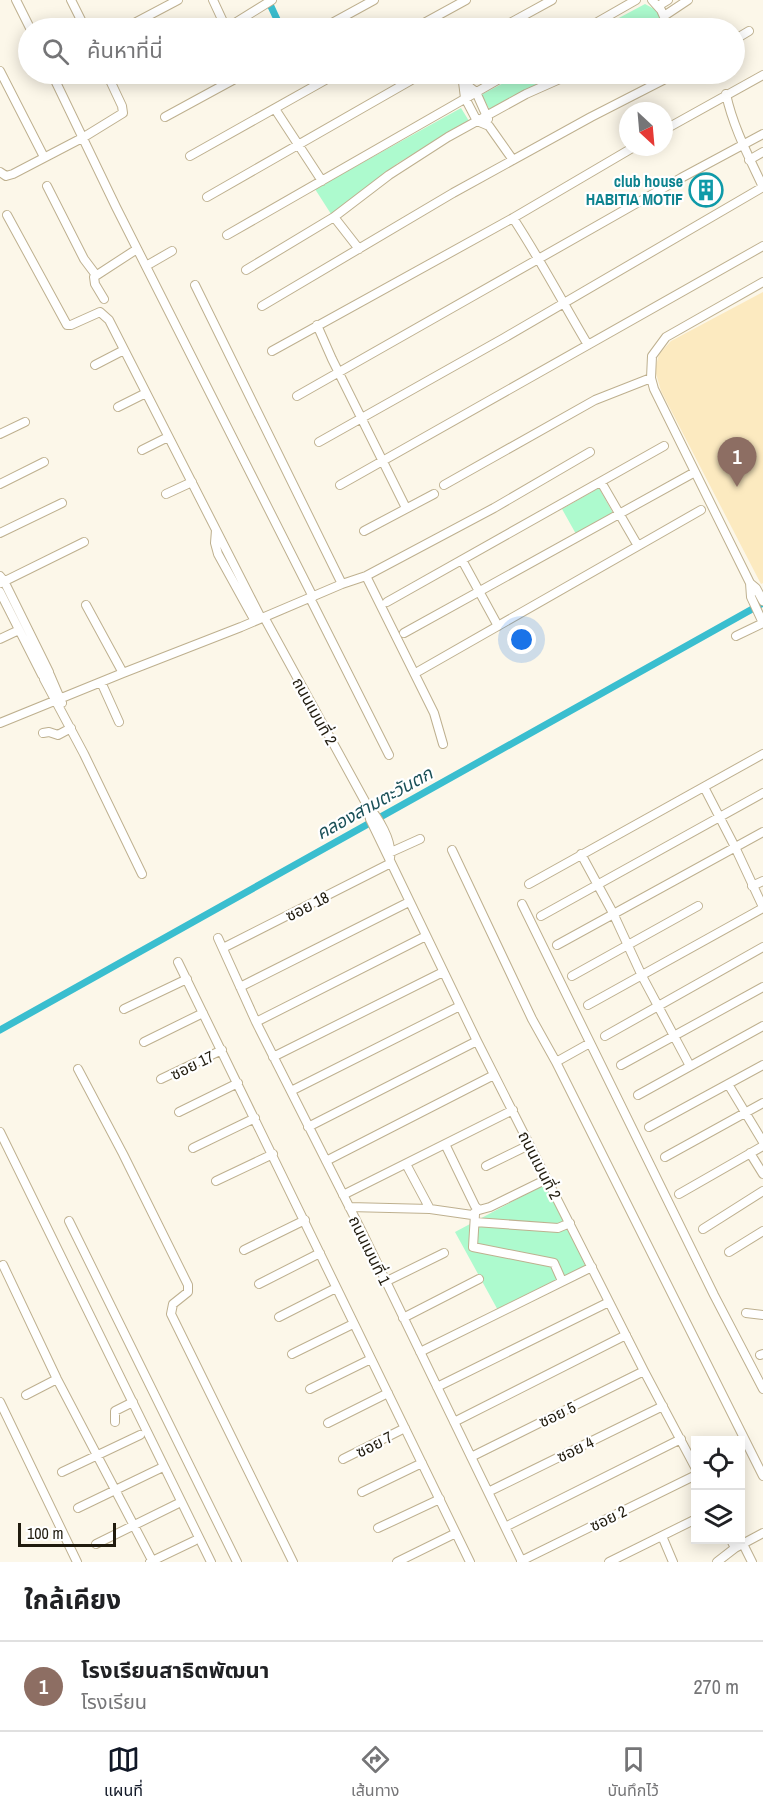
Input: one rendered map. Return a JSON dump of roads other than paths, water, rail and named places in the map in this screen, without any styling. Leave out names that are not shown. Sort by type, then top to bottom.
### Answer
[{"type":"street","points":[[16,0],[25,18]]},
{"type":"street","points":[[71,0],[80,18]]},
{"type":"street","points":[[144,18],[178,0]]},
{"type":"street","points":[[213,0],[222,18]]},
{"type":"street","points":[[341,18],[374,0]]},
{"type":"street","points":[[434,18],[466,0]]},
{"type":"street","points":[[519,18],[552,0]]},
{"type":"street","points":[[604,18],[636,0]]},
{"type":"street","points":[[665,18],[655,3],[668,0]]},
{"type":"street","points":[[664,15],[688,0]]},
{"type":"street","points":[[244,18],[270,2]]},
{"type":"street","points":[[745,34],[749,32]]},
{"type":"street","points":[[0,71],[44,157]]},
{"type":"street","points":[[673,125],[763,75]]},
{"type":"street","points":[[57,84],[389,754]]},
{"type":"street","points":[[0,172],[6,176],[13,174],[84,137],[123,113],[112,84]]},
{"type":"street","points":[[165,117],[226,84]]},
{"type":"street","points":[[190,156],[318,84]]},
{"type":"street","points":[[207,196],[405,84]]},
{"type":"street","points":[[463,84],[465,98],[477,121],[489,126]]},
{"type":"street","points":[[466,84],[476,92],[488,115],[489,126],[513,160]]},
{"type":"street","points":[[227,235],[490,84]]},
{"type":"street","points":[[246,270],[334,217],[397,170],[448,137],[548,84]]},
{"type":"street","points":[[262,306],[453,193],[655,84]]},
{"type":"street","points":[[319,442],[763,187],[759,170],[749,160],[742,144],[726,94]]},
{"type":"street","points":[[274,108],[322,181]]},
{"type":"street","points":[[297,396],[763,134]]},
{"type":"street","points":[[749,160],[763,152]]},
{"type":"street","points":[[272,351],[513,218],[619,156]]},
{"type":"street","points":[[47,186],[84,259],[96,275],[95,284],[104,299]]},
{"type":"street","name":"ถนนเมนที่ 2","points":[[7,215],[64,322],[71,325],[100,312],[108,320],[216,529],[215,543],[218,554],[260,619],[367,805],[409,902],[477,1041],[691,1459]]},
{"type":"street","points":[[334,217],[359,249]]},
{"type":"street","points":[[513,218],[539,258],[588,345]]},
{"type":"street","points":[[340,485],[763,246]]},
{"type":"street","points":[[96,275],[137,249]]},
{"type":"street","points":[[146,266],[172,250]]},
{"type":"street","points":[[736,636],[762,622],[751,597],[750,583],[654,389],[651,378],[652,356],[666,337],[763,282]]},
{"type":"street","points":[[195,285],[342,584]]},
{"type":"street","points":[[317,326],[406,508]]},
{"type":"street","points":[[95,365],[124,350]]},
{"type":"street","points":[[444,485],[595,400],[651,378]]},
{"type":"street","points":[[118,407],[146,393]]},
{"type":"street","points":[[0,434],[25,422]]},
{"type":"street","points":[[142,450],[168,436]]},
{"type":"street","points":[[387,602],[664,446]]},
{"type":"street","points":[[0,723],[366,576],[494,508],[590,452]]},
{"type":"street","points":[[0,484],[44,462]]},
{"type":"street","points":[[404,633],[695,472]]},
{"type":"street","points":[[166,494],[192,482]]},
{"type":"street","points":[[601,482],[638,546]]},
{"type":"street","points":[[364,531],[434,494]]},
{"type":"street","points":[[0,533],[62,503]]},
{"type":"street","points":[[419,671],[701,510]]},
{"type":"street","points":[[84,542],[1,580],[63,714],[142,874]]},
{"type":"street","points":[[462,560],[498,626]]},
{"type":"street","points":[[366,576],[434,713],[442,744]]},
{"type":"street","points":[[750,583],[758,590],[763,601]]},
{"type":"street","points":[[0,592],[19,630],[46,675]]},
{"type":"street","points":[[86,605],[123,673]]},
{"type":"street","points":[[0,639],[19,630]]},
{"type":"street","points":[[101,682],[119,722]]},
{"type":"street","points":[[43,733],[58,735],[71,728]]},
{"type":"street","points":[[528,884],[763,754]]},
{"type":"street","points":[[588,1005],[763,908],[704,788]]},
{"type":"street","points":[[542,915],[763,793]]},
{"type":"street","points":[[557,945],[763,832]]},
{"type":"street","name":"ซอย 18","points":[[223,948],[390,857],[420,838]]},
{"type":"street","points":[[452,850],[532,1019],[763,1476]]},
{"type":"street","points":[[581,854],[614,913],[642,976],[690,1066]]},
{"type":"street","points":[[752,886],[763,881]]},
{"type":"street","points":[[240,987],[409,902]]},
{"type":"street","points":[[522,904],[714,1296],[763,1389]]},
{"type":"street","points":[[572,976],[698,906]]},
{"type":"street","points":[[256,1022],[426,936]]},
{"type":"street","name":"ถนนเมนที่ 1","points":[[218,938],[273,1057],[386,1282],[521,1561]]},
{"type":"street","points":[[605,1036],[763,947]]},
{"type":"street","points":[[178,962],[470,1562]]},
{"type":"street","points":[[273,1057],[443,972]]},
{"type":"street","points":[[124,1009],[187,979]]},
{"type":"street","points":[[621,1065],[763,987]]},
{"type":"street","points":[[291,1091],[460,1006]]},
{"type":"street","points":[[144,1042],[203,1013]]},
{"type":"street","points":[[638,1095],[763,1026]]},
{"type":"street","points":[[308,1127],[477,1041]]},
{"type":"street","points":[[555,1062],[590,1042]]},
{"type":"street","name":"ซอย 17","points":[[161,1080],[222,1050]]},
{"type":"street","points":[[649,1127],[763,1065]]},
{"type":"street","points":[[78,1069],[188,1285],[188,1292],[173,1304],[171,1314],[293,1562]]},
{"type":"street","points":[[326,1161],[494,1075]]},
{"type":"street","points":[[179,1112],[238,1083]]},
{"type":"street","points":[[679,1194],[750,1154],[763,1144],[728,1084]]},
{"type":"street","points":[[665,1157],[763,1103]]},
{"type":"street","points":[[343,1196],[513,1110]]},
{"type":"street","points":[[193,1148],[255,1118]]},
{"type":"street","points":[[0,1132],[211,1562]]},
{"type":"street","points":[[445,1144],[476,1215],[473,1247],[554,1263],[562,1281]]},
{"type":"street","points":[[486,1166],[529,1145]]},
{"type":"street","points":[[750,1154],[763,1174]]},
{"type":"street","points":[[216,1181],[273,1155]]},
{"type":"street","points":[[406,1164],[430,1209]]},
{"type":"street","points":[[476,1215],[547,1179]]},
{"type":"street","points":[[703,1229],[763,1191]]},
{"type":"street","points":[[349,1207],[430,1209],[558,1227],[570,1223]]},
{"type":"street","points":[[244,1250],[305,1220]]},
{"type":"street","points":[[69,1221],[237,1562]]},
{"type":"street","points":[[729,1252],[763,1231]]},
{"type":"street","points":[[386,1282],[444,1253]]},
{"type":"street","points":[[259,1284],[320,1254]]},
{"type":"street","points":[[3,1265],[57,1379],[152,1562],[194,1541]]},
{"type":"street","points":[[420,1352],[592,1267]]},
{"type":"street","points":[[403,1318],[479,1280]]},
{"type":"street","points":[[279,1317],[336,1288]]},
{"type":"street","points":[[437,1387],[609,1302]]},
{"type":"street","points":[[746,1313],[763,1315]]},
{"type":"street","points":[[292,1354],[353,1324]]},
{"type":"street","points":[[454,1422],[626,1335]]},
{"type":"street","points":[[310,1389],[371,1359]]},
{"type":"street","name":"ซอย 5","points":[[471,1457],[644,1371]]},
{"type":"street","points":[[26,1395],[57,1379]]},
{"type":"street","points":[[328,1423],[388,1393]]},
{"type":"street","points":[[0,1402],[77,1562]]},
{"type":"street","points":[[115,1422],[115,1411],[133,1402]]},
{"type":"street","name":"ซอย 4","points":[[488,1492],[663,1406]]},
{"type":"street","name":"ซอย 7","points":[[343,1459],[405,1428]]},
{"type":"street","points":[[62,1472],[140,1435]]},
{"type":"street","points":[[505,1527],[681,1439]]},
{"type":"street","points":[[362,1492],[422,1463]]},
{"type":"street","points":[[78,1508],[161,1468]]},
{"type":"street","name":"ซอย 2","points":[[521,1561],[691,1477]]},
{"type":"street","points":[[378,1528],[440,1499]]},
{"type":"street","points":[[96,1544],[177,1504]]},
{"type":"street","points":[[609,1562],[627,1558],[691,1522]]},
{"type":"street","points":[[397,1562],[456,1533]]},
{"type":"street","points":[[745,1543],[763,1533]]},
{"type":"street","points":[[662,1536],[673,1562]]},
{"type":"street","points":[[733,1544],[735,1548]]},
{"type":"street","points":[[717,1562],[743,1544],[752,1562]]},
{"type":"waterway","points":[[268,0],[276,18]]},
{"type":"waterway","name":"คลองสามตะวันตก","points":[[0,1030],[763,603]]},
{"type":"place","name":"club house HABITIA MOTIF","points":[[706,190]]},
{"type":"place","name":"โรงเรียนสาธิตพัฒนา","points":[[737,487]]}]
